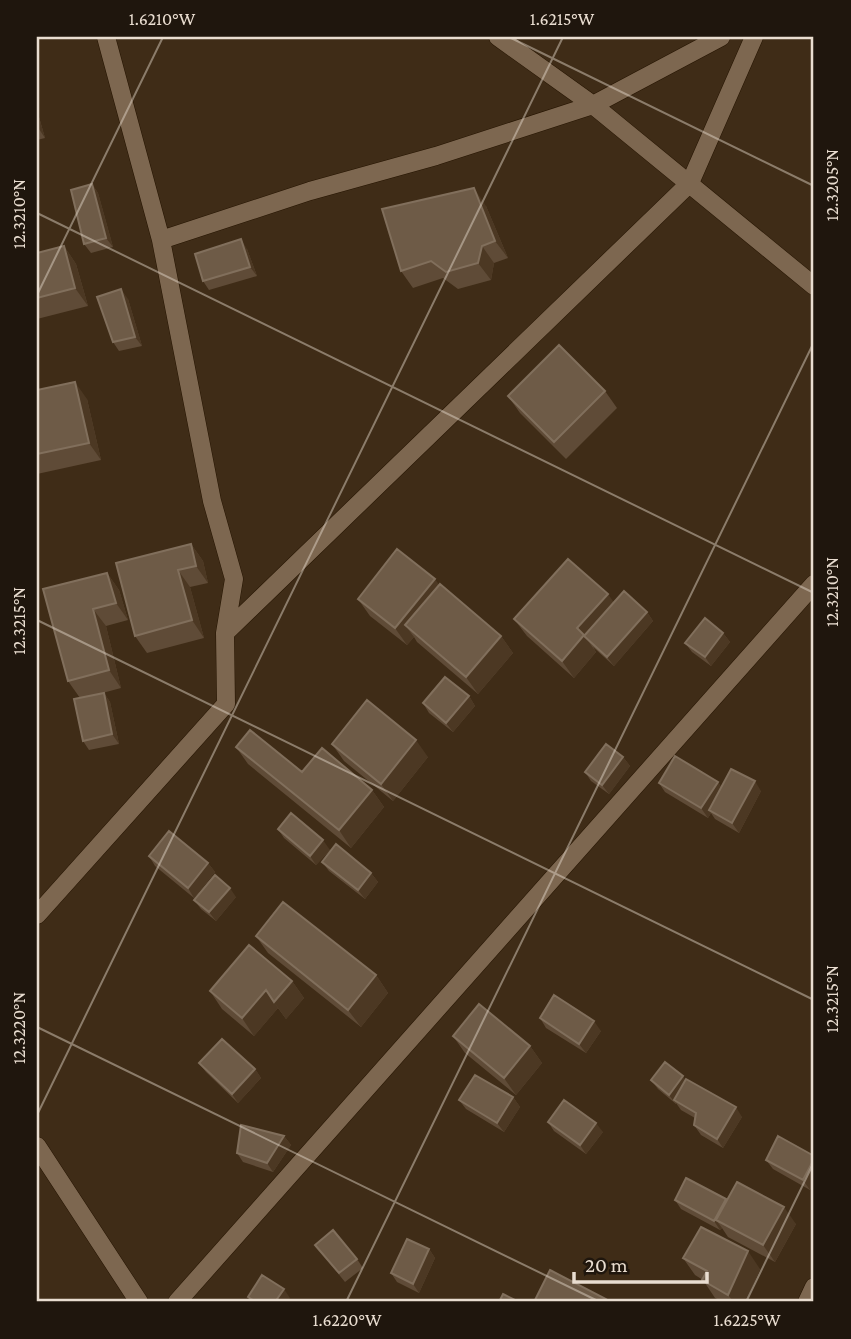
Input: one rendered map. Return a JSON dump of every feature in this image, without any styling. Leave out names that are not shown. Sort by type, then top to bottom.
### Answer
[{"type":"street","points":[[37,915],[226,704],[225,633],[234,579],[212,501],[160,240],[106,37]]},
{"type":"street","points":[[498,37],[593,105],[814,286]]},
{"type":"street","points":[[160,240],[310,191],[436,156],[593,105],[721,37]]},
{"type":"street","points":[[225,633],[690,183],[754,37]]},
{"type":"street","points":[[177,1302],[814,584]]},
{"type":"street","points":[[37,1146],[139,1302]]},
{"type":"street","points":[[807,1302],[814,1287]]},
{"type":"building","points":[[92,184],[106,238],[84,244],[71,190]]},
{"type":"building","points":[[474,188],[495,241],[482,246],[478,263],[446,272],[431,261],[401,271],[382,209]]},
{"type":"building","points":[[241,239],[250,267],[203,281],[195,254]]},
{"type":"building","points":[[64,246],[75,288],[37,298],[37,253]]},
{"type":"building","points":[[121,289],[135,337],[113,342],[97,297]]},
{"type":"building","points":[[559,345],[605,391],[554,442],[508,396]]},
{"type":"building","points":[[75,382],[89,443],[37,454],[37,390]]},
{"type":"building","points":[[191,544],[196,566],[178,570],[192,620],[135,636],[116,563]]},
{"type":"building","points":[[397,549],[435,579],[395,628],[358,599]]},
{"type":"building","points":[[568,559],[608,594],[577,628],[584,635],[562,661],[514,619]]},
{"type":"building","points":[[107,573],[116,603],[93,609],[109,670],[68,681],[43,589]]},
{"type":"building","points":[[440,584],[501,636],[466,677],[405,625]]},
{"type":"building","points":[[624,591],[647,612],[607,657],[584,636]]},
{"type":"building","points":[[705,618],[723,633],[705,657],[685,643]]},
{"type":"building","points":[[445,677],[469,696],[446,723],[423,703]]},
{"type":"building","points":[[104,693],[112,734],[83,741],[74,699]]},
{"type":"building","points":[[367,700],[416,740],[381,784],[332,744]]},
{"type":"building","points":[[250,730],[302,772],[322,748],[372,790],[339,830],[236,747]]},
{"type":"building","points":[[606,744],[623,757],[602,785],[585,772]]},
{"type":"building","points":[[675,756],[718,782],[701,808],[659,783]]},
{"type":"building","points":[[731,769],[755,781],[732,823],[709,810]]},
{"type":"building","points":[[291,813],[323,840],[310,856],[278,829]]},
{"type":"building","points":[[169,831],[208,863],[188,888],[149,856]]},
{"type":"building","points":[[336,844],[371,873],[358,890],[322,862]]},
{"type":"building","points":[[215,875],[230,888],[209,912],[194,900]]},
{"type":"building","points":[[283,902],[376,975],[348,1010],[256,936]]},
{"type":"building","points":[[249,945],[292,981],[274,1002],[266,990],[242,1018],[210,991]]},
{"type":"building","points":[[554,995],[594,1021],[579,1044],[540,1018]]},
{"type":"building","points":[[479,1004],[530,1046],[504,1078],[453,1036]]},
{"type":"building","points":[[222,1039],[255,1069],[232,1094],[199,1063]]},
{"type":"building","points":[[665,1062],[683,1076],[669,1095],[651,1080]]},
{"type":"building","points":[[475,1075],[513,1097],[497,1123],[459,1100]]},
{"type":"building","points":[[686,1079],[736,1107],[717,1139],[694,1125],[696,1113],[674,1100]]},
{"type":"building","points":[[564,1100],[596,1123],[580,1145],[548,1122]]},
{"type":"building","points":[[241,1125],[284,1136],[267,1163],[237,1153]]},
{"type":"building","points":[[778,1136],[814,1156],[803,1180],[766,1160]]},
{"type":"building","points":[[686,1178],[726,1199],[714,1221],[675,1200]]},
{"type":"building","points":[[737,1182],[784,1207],[763,1245],[716,1220]]},
{"type":"building","points":[[701,1227],[748,1251],[728,1295],[702,1280],[707,1271],[683,1258]]},
{"type":"building","points":[[333,1230],[357,1259],[339,1273],[315,1245]]},
{"type":"building","points":[[407,1239],[429,1249],[413,1284],[391,1273]]},
{"type":"building","points":[[550,1270],[606,1299],[604,1302],[534,1302]]},
{"type":"building","points":[[262,1275],[284,1289],[275,1302],[256,1302],[248,1297]]},
{"type":"building","points":[[503,1294],[519,1302],[499,1302]]}]
